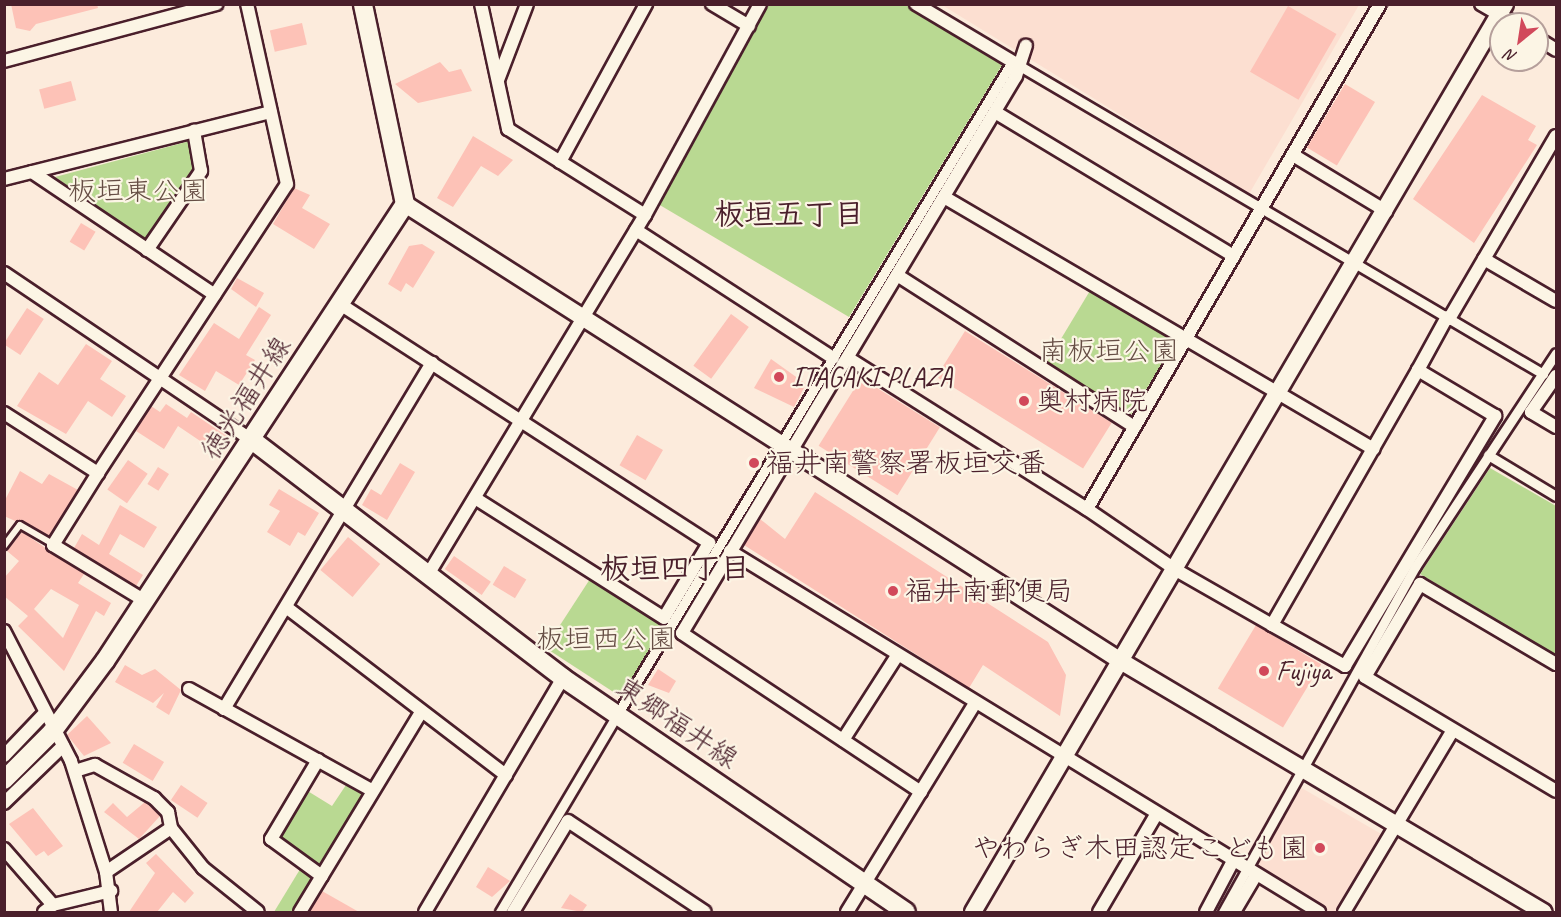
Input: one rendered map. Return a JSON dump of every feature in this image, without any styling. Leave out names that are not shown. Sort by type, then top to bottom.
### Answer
[{"type":"main road","points":[[363,4],[405,204]]},
{"type":"main road","name":"徳光福井線","points":[[4,780],[58,739],[145,601],[405,204]]},
{"type":"main road","name":"東郷福井線","points":[[252,440],[345,508],[563,678],[906,912]]},
{"type":"street","points":[[4,61],[216,4]]},
{"type":"street","points":[[145,601],[53,545],[287,184],[247,4]]},
{"type":"street","points":[[482,4],[508,129],[645,215]]},
{"type":"street","points":[[498,81],[527,4]]},
{"type":"street","points":[[560,162],[645,4]]},
{"type":"street","points":[[712,4],[749,26]]},
{"type":"street","points":[[429,573],[645,215],[760,4]]},
{"type":"street","points":[[916,4],[1543,374]]},
{"type":"street","points":[[1087,509],[1380,4]]},
{"type":"street","points":[[973,912],[1124,663],[1502,10],[1481,4]]},
{"type":"street","points":[[921,792],[682,633],[730,551],[833,358],[1026,46]]},
{"type":"street","points":[[621,708],[785,449],[848,358],[995,112],[1016,63]]},
{"type":"street","points":[[4,179],[271,112]]},
{"type":"street","points":[[995,112],[1234,256]]},
{"type":"street","points":[[147,250],[201,171],[194,131]]},
{"type":"street","points":[[1272,625],[1448,318],[1557,136]]},
{"type":"street","points":[[1293,155],[1386,211]]},
{"type":"street","points":[[32,172],[215,295]]},
{"type":"street","points":[[944,198],[1373,449]]},
{"type":"street","points":[[405,204],[785,449],[1124,663],[1544,912]]},
{"type":"street","points":[[636,230],[833,358]]},
{"type":"street","points":[[1484,259],[1557,301]]},
{"type":"street","points":[[4,273],[252,440]]},
{"type":"street","points":[[897,275],[1135,427]]},
{"type":"street","points":[[340,304],[709,543],[664,618],[475,498]]},
{"type":"street","points":[[1234,912],[1251,872],[1302,769],[1409,577],[1557,353]]},
{"type":"street","points":[[848,358],[1087,509],[1176,570],[1345,666],[1423,532],[1496,423],[1495,416],[1418,370]]},
{"type":"street","points":[[225,709],[432,363]]},
{"type":"street","points":[[1557,376],[1531,412],[1557,427]]},
{"type":"street","points":[[4,413],[98,473]]},
{"type":"street","points":[[1488,455],[1557,496]]},
{"type":"street","points":[[730,551],[974,705],[1319,912]]},
{"type":"street","points":[[1557,664],[1420,584],[1365,677],[1557,791]]},
{"type":"street","points":[[286,607],[506,775]]},
{"type":"street","points":[[4,631],[44,714],[75,771],[111,891],[111,912]]},
{"type":"street","points":[[843,740],[897,656]]},
{"type":"street","points":[[425,912],[563,678]]},
{"type":"street","points":[[189,689],[373,791]]},
{"type":"street","points":[[847,912],[974,705]]},
{"type":"street","points":[[300,912],[421,712]]},
{"type":"street","points":[[4,756],[44,714]]},
{"type":"street","points":[[500,912],[612,723]]},
{"type":"street","points":[[1344,912],[1453,730]]},
{"type":"street","points":[[4,803],[58,739]]},
{"type":"street","points":[[318,760],[271,839],[322,876]]},
{"type":"street","points":[[75,771],[95,765],[154,798],[168,812],[171,828],[204,868],[254,911]]},
{"type":"street","points":[[1099,912],[1156,815]]},
{"type":"street","points":[[513,912],[568,821],[705,912]]},
{"type":"street","points":[[106,872],[171,828]]},
{"type":"street","points":[[4,849],[49,909],[111,891]]},
{"type":"street","points":[[1206,912],[1233,861]]},
{"type":"street","points":[[1223,912],[1251,872]]},
{"type":"lane","points":[[4,546],[20,525],[53,545]]},
{"type":"shaded area","points":[[942,5],[1359,5],[1249,194]]},
{"type":"shaded area","name":"やわらぎ木田認定こども園","points":[[1300,787],[1383,835],[1338,912],[1327,912],[1252,868]]},
{"type":"green space","points":[[760,5],[916,5],[1007,57],[849,317],[653,201]]},
{"type":"green space","name":"板垣東公園","points":[[190,141],[196,169],[147,240],[55,177]]},
{"type":"green space","name":"南板垣公園","points":[[1091,289],[1176,340],[1131,415],[1046,364]]},
{"type":"green space","points":[[1490,468],[1556,506],[1556,655],[1420,574]]},
{"type":"green space","name":"板垣西公園","points":[[590,579],[665,627],[620,696],[545,648]]},
{"type":"green space","points":[[348,782],[366,793],[320,869],[276,836],[306,790],[332,806]]},
{"type":"green space","points":[[302,866],[316,876],[293,912],[274,912]]},
{"type":"building","points":[[11,4],[97,4],[98,8],[36,24],[30,31],[16,28]]},
{"type":"building","points":[[1288,6],[1336,34],[1298,100],[1250,72]]},
{"type":"building","points":[[302,23],[307,44],[275,52],[270,30]]},
{"type":"building","points":[[440,62],[449,72],[461,69],[472,91],[418,103],[395,84]]},
{"type":"building","points":[[71,81],[76,100],[44,109],[39,90]]},
{"type":"building","points":[[1345,84],[1375,102],[1337,165],[1307,147]]},
{"type":"building","points":[[1482,95],[1536,126],[1528,140],[1537,145],[1474,243],[1413,199]]},
{"type":"building","points":[[473,136],[513,160],[498,176],[481,166],[453,207],[437,198]]},
{"type":"building","points":[[294,188],[310,195],[302,208],[330,224],[314,249],[273,224]]},
{"type":"building","points":[[81,223],[96,232],[84,251],[70,242]]},
{"type":"building","points":[[422,244],[435,252],[413,288],[406,283],[401,292],[388,284],[409,246]]},
{"type":"building","points":[[237,278],[264,293],[256,307],[231,289]]},
{"type":"building","points":[[259,307],[271,315],[246,355],[255,360],[239,385],[216,371],[205,391],[179,375],[214,323],[239,339]]},
{"type":"building","points":[[27,308],[44,319],[20,355],[4,343]]},
{"type":"building","points":[[731,314],[749,327],[711,379],[693,366]]},
{"type":"building","name":"奥村病院","points":[[965,331],[1112,423],[1083,468],[936,377]]},
{"type":"building","points":[[86,344],[112,361],[100,379],[126,396],[112,417],[88,401],[66,434],[17,406],[39,372],[58,385]]},
{"type":"building","name":"ITAGAKI PLAZA","points":[[771,359],[806,384],[794,407],[754,388]]},
{"type":"building","points":[[861,378],[940,427],[897,495],[819,446]]},
{"type":"building","points":[[166,404],[187,418],[191,412],[228,437],[218,453],[178,426],[164,449],[136,431],[151,406],[160,412]]},
{"type":"building","points":[[637,435],[663,450],[645,480],[620,465]]},
{"type":"building","points":[[128,460],[148,474],[127,503],[107,489]]},
{"type":"building","points":[[400,463],[415,472],[387,520],[362,505],[371,489],[381,495]]},
{"type":"building","points":[[158,467],[169,474],[158,491],[147,484]]},
{"type":"building","points":[[20,471],[42,484],[49,474],[78,490],[49,536],[4,516],[4,502]]},
{"type":"building","points":[[279,489],[319,513],[305,536],[298,532],[290,546],[267,532],[280,511],[269,505]]},
{"type":"building","points":[[815,492],[1048,642],[1066,675],[1060,716],[983,665],[969,688],[744,545],[760,519],[785,539]]},
{"type":"building","points":[[120,505],[157,527],[144,548],[120,534],[109,554],[143,575],[136,586],[74,548],[82,534],[99,545]]},
{"type":"building","points":[[22,532],[84,574],[78,583],[111,603],[104,616],[96,611],[64,671],[18,626],[28,616],[4,596],[4,578],[19,561],[7,551]],"holes":[[[51,589],[79,605],[63,638],[34,609]]]},
{"type":"building","points":[[348,537],[380,564],[353,597],[320,570]]},
{"type":"building","points":[[454,556],[491,582],[482,595],[445,569]]},
{"type":"building","points":[[504,566],[526,579],[515,598],[493,585]]},
{"type":"building","points":[[1256,625],[1321,664],[1283,728],[1218,688]]},
{"type":"building","points":[[125,665],[142,675],[155,669],[181,690],[169,715],[156,707],[164,693],[153,703],[115,682]]},
{"type":"building","points":[[658,669],[676,681],[669,693],[648,685]]},
{"type":"building","points":[[87,716],[111,743],[84,756],[67,735]]},
{"type":"building","points":[[134,744],[164,762],[153,781],[123,763]]},
{"type":"building","points":[[181,785],[208,803],[197,818],[171,800]]},
{"type":"building","points":[[145,802],[160,816],[139,839],[104,812],[113,803],[127,817]]},
{"type":"building","points":[[33,808],[63,846],[48,856],[44,851],[36,856],[9,824]]},
{"type":"building","points":[[156,854],[194,893],[185,903],[173,892],[157,912],[129,912],[155,873],[146,863]]},
{"type":"building","points":[[488,867],[510,881],[492,897],[476,887]]},
{"type":"building","points":[[322,891],[359,912],[310,912]]},
{"type":"building","points":[[570,894],[587,905],[582,912],[561,908]]},
{"type":"place","name":"ITAGAKI PLAZA","points":[[779,377]]},
{"type":"place","name":"奥村病院","points":[[1024,401]]},
{"type":"place","name":"福井南警察署板垣交番","points":[[754,463]]},
{"type":"place","name":"福井南郵便局","points":[[893,591]]},
{"type":"place","name":"Fujiya","points":[[1264,671]]},
{"type":"place","name":"やわらぎ木田認定こども園","points":[[1320,848]]},
{"type":"district","name":"板垣五丁目","points":[[789,214]]},
{"type":"district","name":"板垣四丁目","points":[[675,568]]}]
